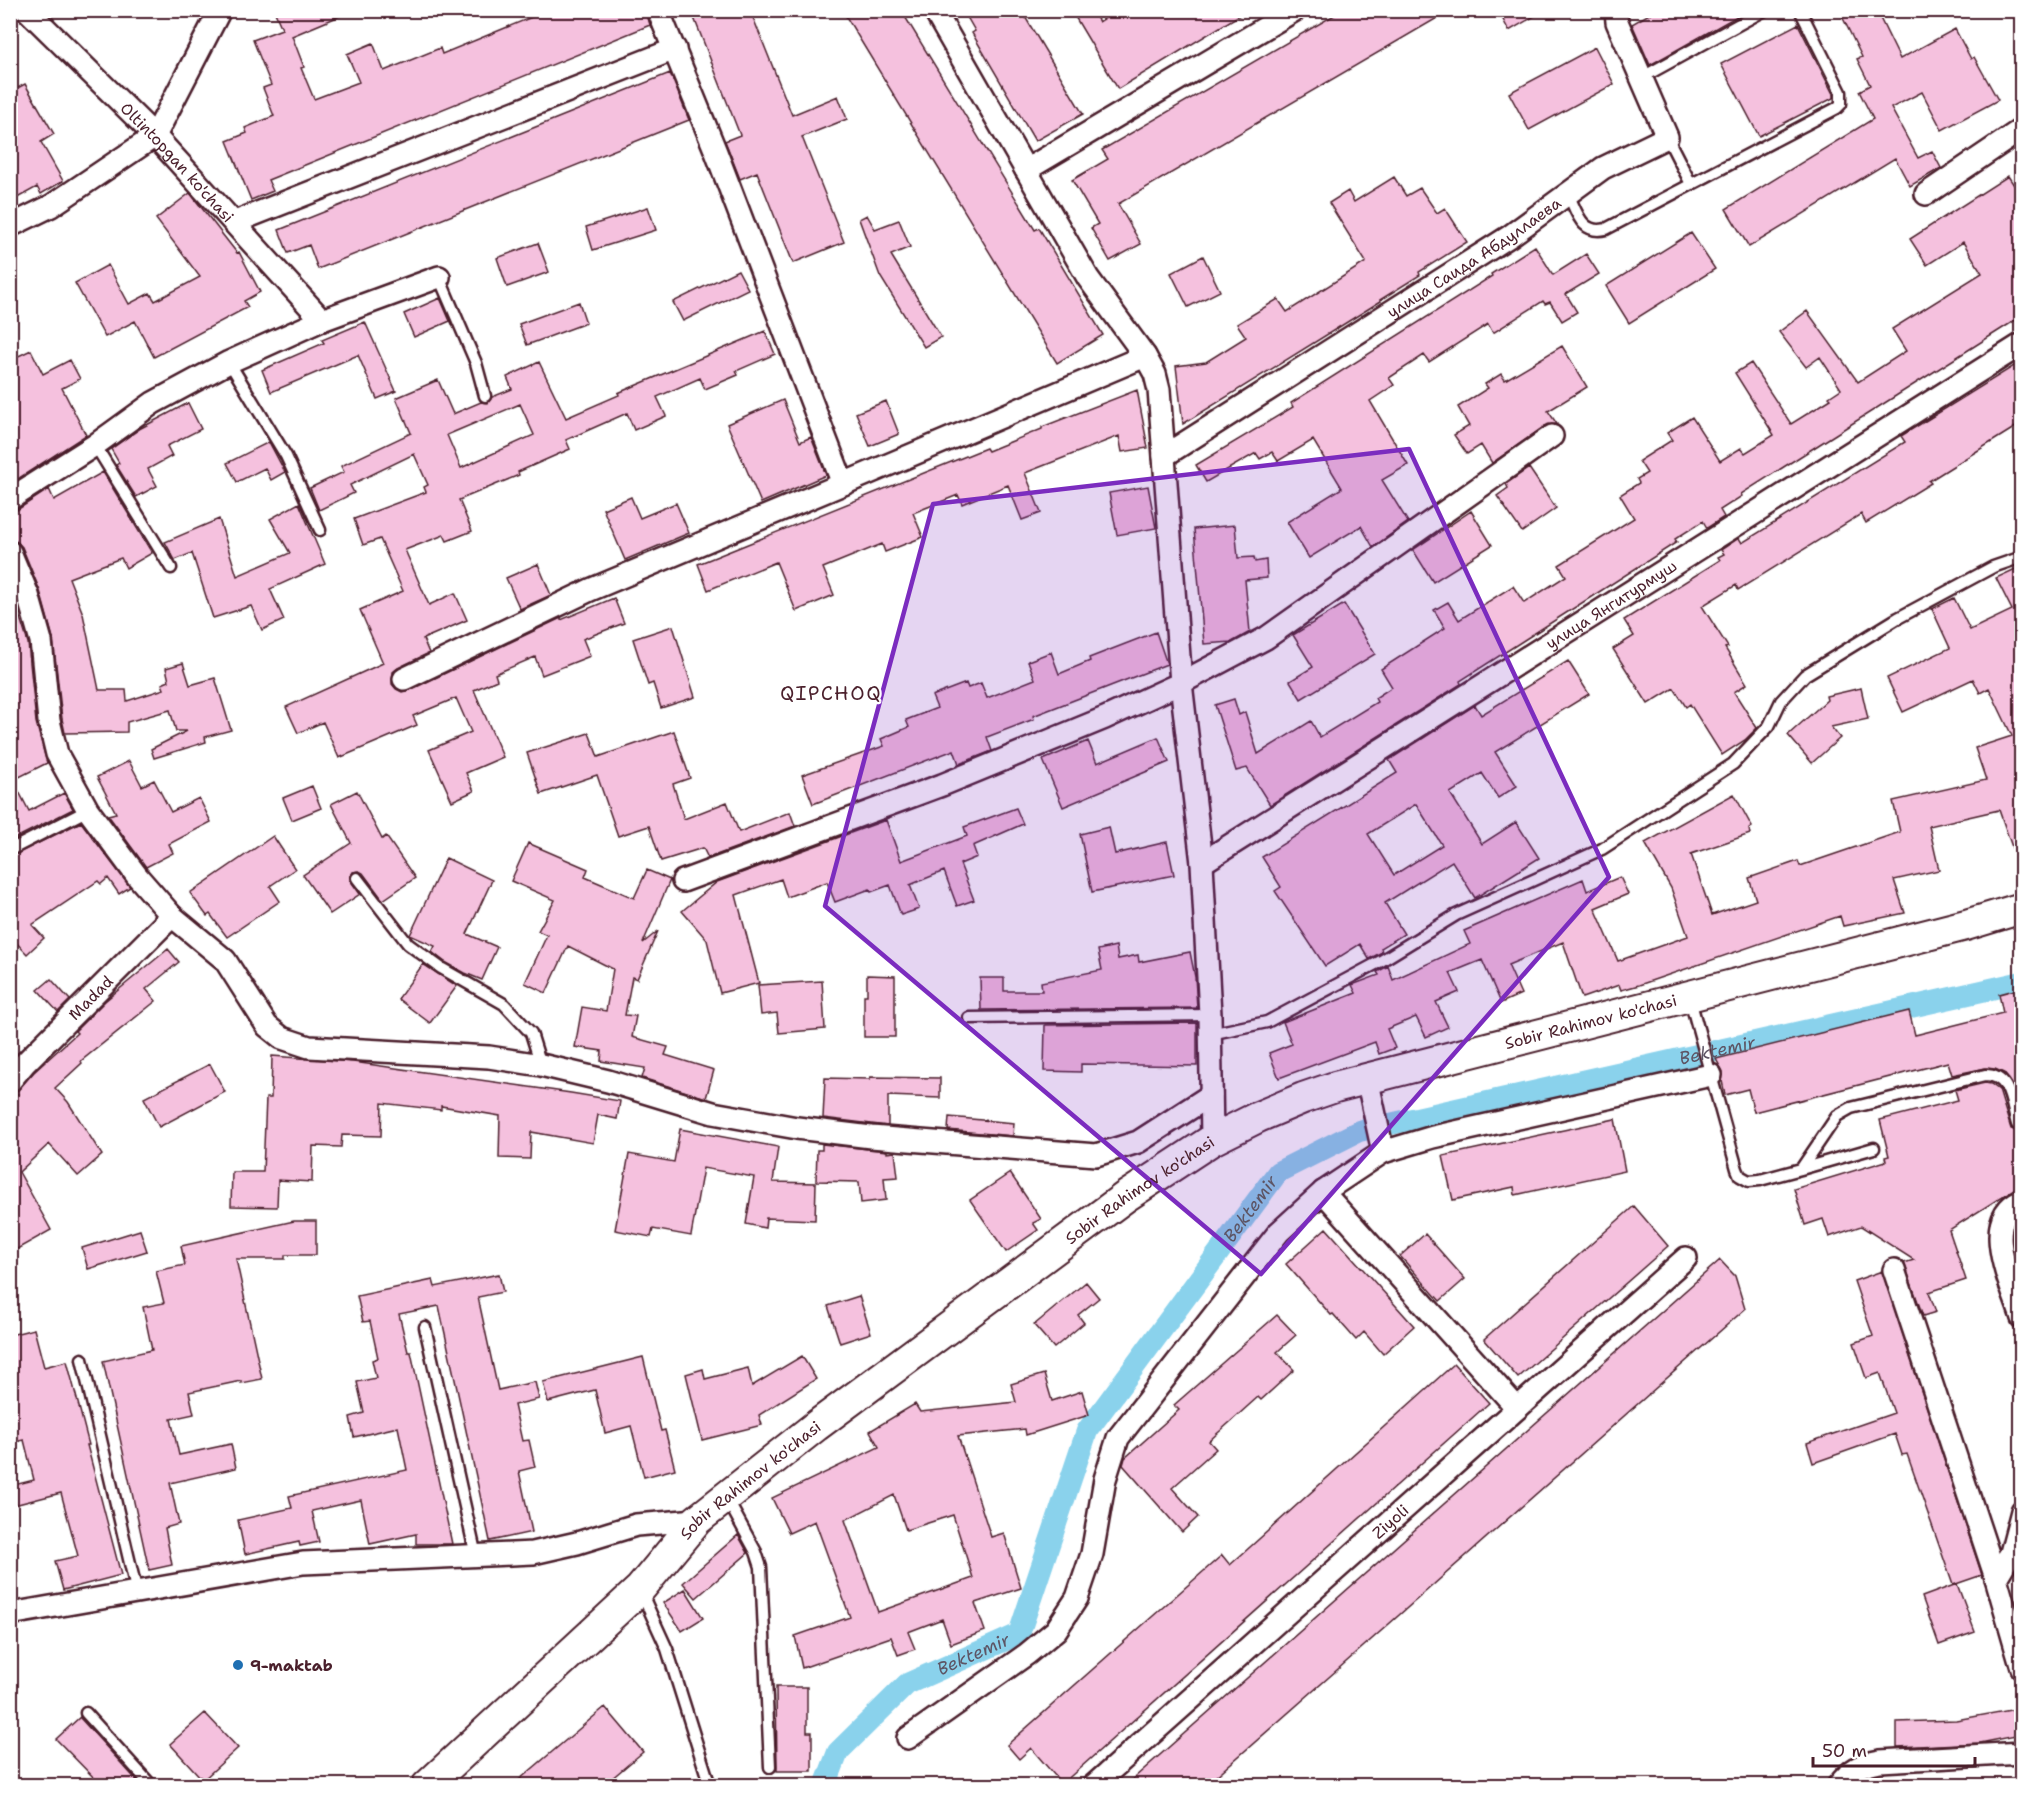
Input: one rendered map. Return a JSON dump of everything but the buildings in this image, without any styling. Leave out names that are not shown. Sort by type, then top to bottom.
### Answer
[{"type":"street","name":"Oltintopgan ko'chasi","points":[[27,10],[155,136],[322,320]]},
{"type":"street","points":[[10,226],[51,206],[155,136],[220,10]]},
{"type":"street","points":[[658,10],[716,152],[843,484]]},
{"type":"street","points":[[934,10],[1088,278],[1145,356],[1155,374],[1159,390],[1181,682],[1202,863],[1210,1024],[1212,1140]]},
{"type":"street","points":[[1026,170],[1295,10]]},
{"type":"street","points":[[1616,10],[1617,22],[1667,137]]},
{"type":"street","points":[[235,222],[675,49]]},
{"type":"street","points":[[1926,194],[2022,129]]},
{"type":"street","name":"улица Саида Абдуллаева","points":[[1164,456],[1510,236],[1603,168],[1667,137]]},
{"type":"street","points":[[10,499],[95,445],[153,404],[230,362],[322,320],[439,277]]},
{"type":"street","name":"улица Янгитурмуш","points":[[1202,863],[2022,344]]},
{"type":"street","points":[[404,679],[590,590],[1145,356]]},
{"type":"street","points":[[683,881],[942,785],[1105,718],[1181,682],[1266,638],[1552,436]]},
{"type":"street","points":[[10,552],[28,595],[41,641],[49,721],[57,754],[70,780],[88,810],[137,876],[172,916],[225,960],[252,1006],[267,1026],[282,1038],[309,1047],[489,1057],[541,1065],[608,1081],[712,1113],[797,1128],[871,1137],[1096,1155],[1138,1142],[1211,1095]]},
{"type":"street","name":"Sobir Rahimov ko'chasi","points":[[427,1785],[640,1589],[697,1520],[725,1496],[1125,1197],[1212,1140],[1303,1098],[1367,1078],[1692,1005],[2022,908]]},
{"type":"street","name":"Madad","points":[[10,1082],[25,1063],[172,916]]},
{"type":"street","points":[[908,1738],[1027,1654],[1056,1630],[1077,1598],[1092,1554],[1105,1479],[1118,1438],[1279,1232],[1323,1192],[1381,1144],[1433,1137],[1709,1069]]},
{"type":"street","points":[[1367,1078],[1381,1144]]},
{"type":"street","points":[[1323,1192],[1517,1408]]},
{"type":"street","points":[[2022,1200],[2002,1215],[1999,1228],[2000,1247],[2022,1317]]},
{"type":"street","name":"Ziyoli","points":[[1093,1785],[1686,1258]]},
{"type":"street","points":[[1894,1270],[1996,1578],[2022,1668]]},
{"type":"street","points":[[1996,1578],[2011,1553],[2022,1511]]},
{"type":"street","points":[[10,1614],[303,1563],[533,1553],[577,1543],[636,1525],[697,1520]]},
{"type":"street","points":[[1838,1785],[1860,1764],[2022,1753]]},
{"type":"lane","points":[[1641,78],[1765,10]]},
{"type":"lane","points":[[1568,194],[1583,224],[1588,229],[1596,231],[1606,229],[1837,108],[1841,104],[1841,92],[1800,10]]},
{"type":"lane","points":[[1667,137],[1691,184]]},
{"type":"lane","points":[[439,277],[476,363],[485,396]]},
{"type":"lane","points":[[230,362],[286,456],[320,530]]},
{"type":"lane","points":[[95,445],[171,568]]},
{"type":"lane","points":[[969,1018],[1210,1024],[1267,1022],[1381,961],[1456,915],[1602,849],[1733,765],[1769,726],[1780,701],[1805,675],[1898,618],[1993,567],[2022,557]]},
{"type":"lane","points":[[10,850],[88,810]]},
{"type":"lane","points":[[357,878],[408,944],[441,968],[504,1004],[531,1033],[541,1065]]},
{"type":"lane","points":[[1692,1005],[1740,1176],[1749,1180],[1760,1180],[1874,1148]]},
{"type":"lane","points":[[1801,1169],[1838,1116],[1851,1108],[1985,1074],[1995,1074],[2002,1078],[2007,1087],[2017,1124]]},
{"type":"lane","points":[[425,1327],[476,1556]]},
{"type":"lane","points":[[82,1359],[137,1593]]},
{"type":"lane","points":[[725,1496],[756,1552],[761,1568],[770,1767]]},
{"type":"lane","points":[[640,1589],[667,1649],[710,1785]]},
{"type":"lane","points":[[86,1713],[152,1785]]},
{"type":"highlighted area","points":[[1409,449],[1609,877],[1261,1274],[825,906],[933,504]]},
{"type":"waterway","name":"Bektemir","points":[[825,1786],[838,1752],[907,1684],[1019,1634],[1087,1431],[1278,1172],[1359,1131],[2022,982]]},
{"type":"place","name":"9-maktab","points":[[238,1665]]},
{"type":"district","name":"QIPCHOQ","points":[[831,693]]}]
